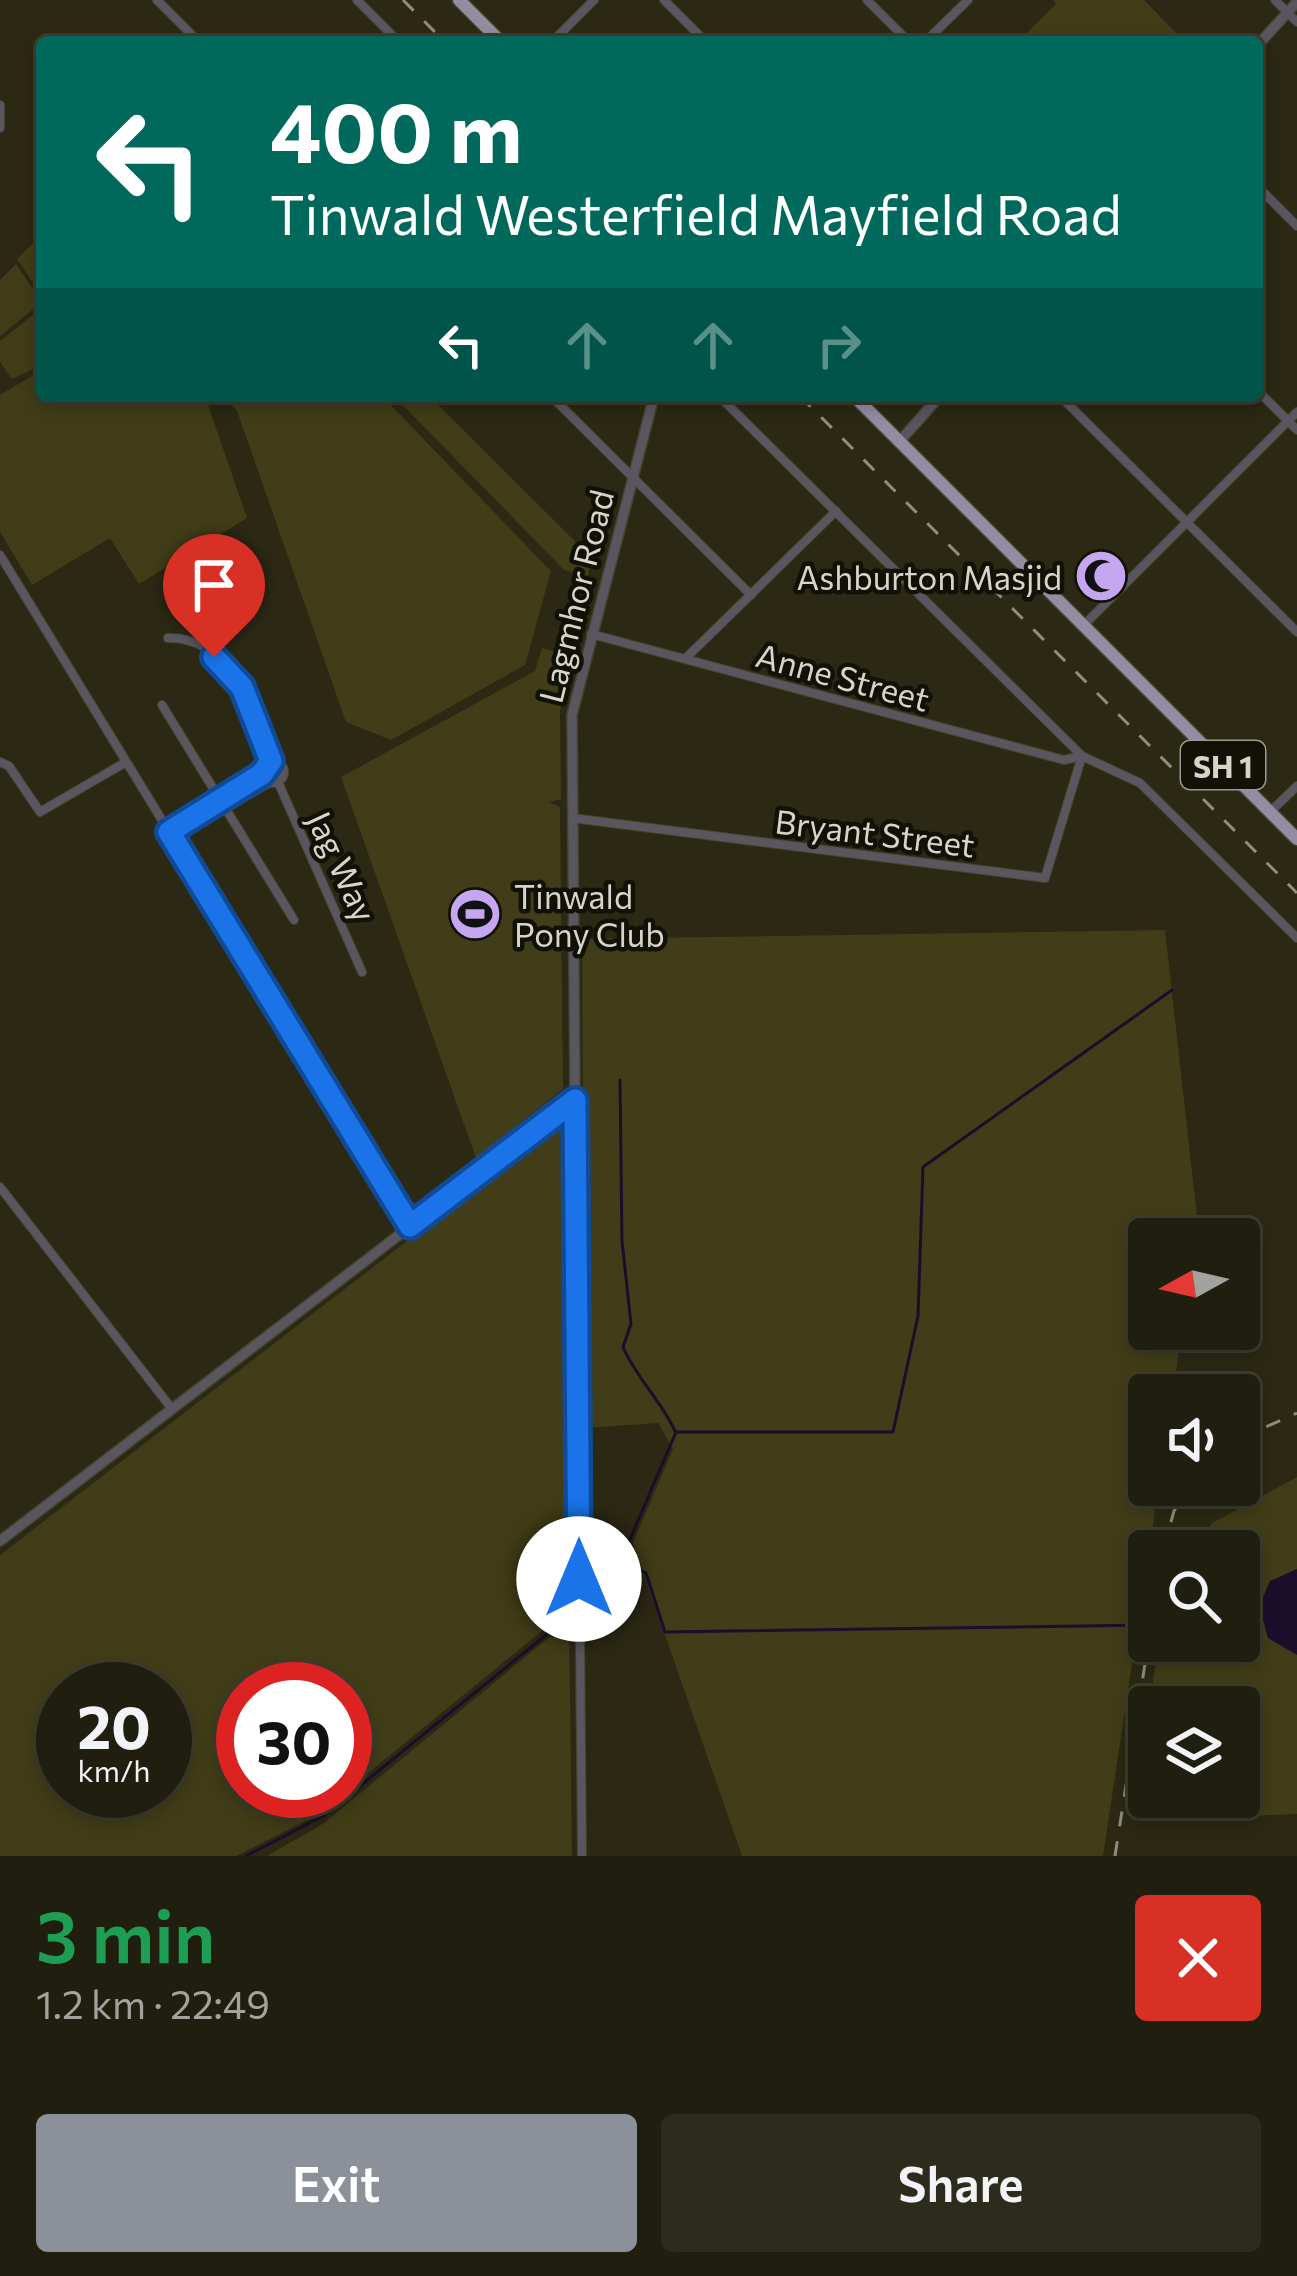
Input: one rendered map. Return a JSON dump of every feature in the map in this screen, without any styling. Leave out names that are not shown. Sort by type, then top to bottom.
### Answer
[{"type":"highway","points":[[459,0],[495,36]]},
{"type":"highway","name":"SH 1","points":[[860,402],[1297,839]]},
{"type":"street","points":[[157,0],[193,36]]},
{"type":"street","points":[[357,0],[393,36]]},
{"type":"street","points":[[558,36],[594,0]]},
{"type":"street","points":[[664,0],[700,36]]},
{"type":"street","points":[[867,0],[903,36]]},
{"type":"street","points":[[931,36],[968,0]]},
{"type":"street","points":[[1275,0],[1297,22]]},
{"type":"street","points":[[1263,40],[1297,2]]},
{"type":"street","points":[[0,105],[0,128]]},
{"type":"street","points":[[1263,192],[1297,226]]},
{"type":"street","points":[[1263,396],[1297,430]]},
{"type":"street","points":[[557,402],[751,595]]},
{"type":"street","name":"Lagmhor Road","points":[[575,1100],[572,715],[652,402]]},
{"type":"street","points":[[725,402],[1082,755],[1139,783],[1297,938]]},
{"type":"street","points":[[900,441],[935,402]]},
{"type":"street","points":[[1066,402],[1297,632]]},
{"type":"street","points":[[1084,625],[1297,412]]},
{"type":"street","points":[[685,659],[836,511]]},
{"type":"street","points":[[0,555],[410,1226]]},
{"type":"street","name":"Anne Street","points":[[591,634],[1064,760],[1082,755]]},
{"type":"street","points":[[168,638],[190,641],[232,674],[271,761],[284,768],[274,783],[222,804]]},
{"type":"street","points":[[162,704],[294,920]]},
{"type":"street","name":"Bryant Street","points":[[572,818],[1045,878],[1082,755]]},
{"type":"street","points":[[171,836],[222,804],[262,774],[271,761]]},
{"type":"street","points":[[0,762],[9,766],[40,812],[126,762]]},
{"type":"street","points":[[262,774],[274,783]]},
{"type":"street","name":"Jag Way","points":[[274,783],[362,972]]},
{"type":"street","points":[[1270,812],[1297,786]]},
{"type":"street","points":[[0,1541],[575,1100]]},
{"type":"street","points":[[575,1100],[582,1856]]},
{"type":"street","points":[[0,1187],[172,1409]]},
{"type":"shaded area","points":[[1053,0],[1144,0],[1179,36],[1023,36],[1056,4]]},
{"type":"shaded area","points":[[36,241],[36,287],[17,259]]},
{"type":"shaded area","points":[[16,264],[36,293],[36,307],[0,336],[0,280]]},
{"type":"shaded area","points":[[36,313],[36,368],[12,379],[0,362],[0,341]]},
{"type":"shaded area","points":[[36,374],[36,402],[207,402],[247,518],[139,584],[110,538],[32,585],[0,532],[0,395]]},
{"type":"shaded area","points":[[229,402],[388,402],[551,571],[525,665],[391,740],[346,722],[237,411]]},
{"type":"shaded area","points":[[400,402],[435,402],[592,558],[588,576],[564,570]]},
{"type":"shaded area","name":"Tinwald Pony Club","points":[[542,648],[571,656],[560,711],[561,799],[549,802],[560,807],[563,1089],[476,1158],[341,777],[535,671]]},
{"type":"shaded area","points":[[1165,930],[1197,1217],[1128,1218],[1128,1350],[1179,1350],[1176,1374],[1128,1374],[1128,1506],[1156,1506],[1152,1530],[1128,1530],[1128,1662],[1132,1662],[1103,1856],[742,1856],[633,1543],[673,1449],[658,1423],[585,1428],[582,939]]},
{"type":"shaded area","points":[[556,1126],[563,1130],[565,1612],[372,1770],[372,1662],[216,1662],[216,1818],[311,1818],[236,1856],[0,1856],[0,1555]]},
{"type":"shaded area","points":[[1297,1477],[1297,1814],[1260,1815],[1260,1686],[1152,1686],[1156,1662],[1260,1662],[1260,1530],[1208,1530],[1243,1506],[1260,1506],[1260,1497]]},
{"type":"shaded area","points":[[1297,1569],[1297,1655],[1268,1638],[1260,1604],[1270,1581]]},
{"type":"shaded area","points":[[569,1621],[572,1856],[267,1856],[330,1818],[372,1818],[372,1783]]},
{"type":"waterway","points":[[586,1603],[616,1572],[676,1432],[893,1432],[918,1316],[923,1167],[1172,990]]},
{"type":"waterway","points":[[620,1080],[622,1241],[631,1324],[623,1347],[675,1431]]},
{"type":"waterway","points":[[621,1562],[646,1573],[665,1632],[1128,1625]]},
{"type":"waterway","points":[[246,1856],[323,1816],[573,1613]]},
{"type":"railway","points":[[403,0],[439,36]]},
{"type":"railway","points":[[806,402],[1297,893]]},
{"type":"railway","points":[[1260,1430],[1297,1413]]},
{"type":"railway","points":[[1169,1530],[1177,1506]]},
{"type":"railway","points":[[1115,1856],[1145,1662]]},
{"type":"place","name":"Ashburton Masjid","points":[[1101,576]]},
{"type":"place","name":"Tinwald Pony Club","points":[[475,914]]},
{"type":"route","points":[[214,657],[242,687],[271,761],[262,774],[169,832],[410,1226],[575,1100],[579,1579]]}]
